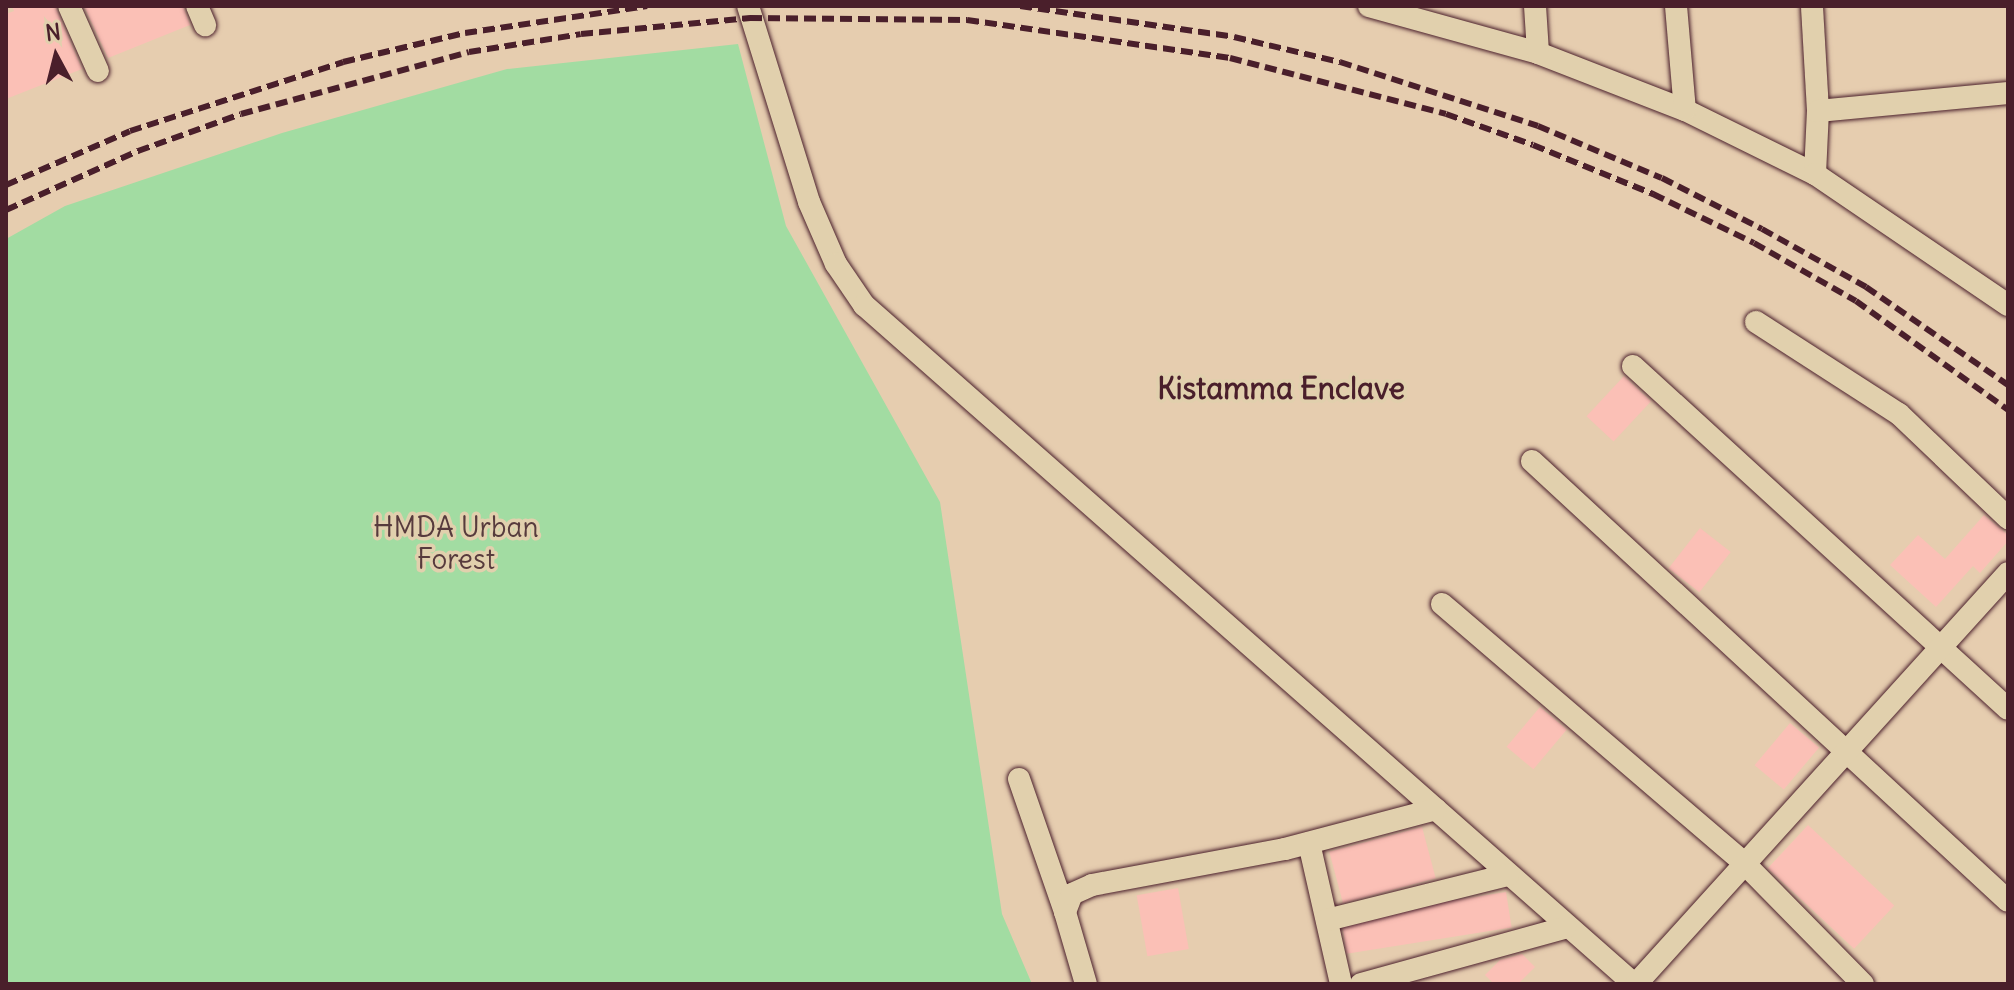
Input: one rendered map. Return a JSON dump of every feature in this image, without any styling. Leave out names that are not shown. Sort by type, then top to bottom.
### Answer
[{"type":"street","points":[[69,6],[98,71]]},
{"type":"street","points":[[748,6],[809,202],[836,264],[864,305],[1436,809],[1565,928],[1635,984],[2008,573]]},
{"type":"street","points":[[1369,6],[1406,12],[1538,53],[1685,110],[1815,174],[2008,305]]},
{"type":"street","points":[[1535,6],[1538,53]]},
{"type":"street","points":[[1676,6],[1685,110]]},
{"type":"street","points":[[1812,6],[1818,111],[1815,174]]},
{"type":"street","points":[[1818,111],[2008,93]]},
{"type":"street","points":[[1756,322],[1899,414],[2008,518]]},
{"type":"street","points":[[1633,366],[2008,709]]},
{"type":"street","points":[[1532,461],[2008,901]]},
{"type":"street","points":[[1442,604],[1743,862],[1863,984]]},
{"type":"street","points":[[1019,779],[1065,912],[1086,984]]},
{"type":"street","points":[[1065,912],[1072,894],[1092,885],[1309,843],[1436,809]]},
{"type":"street","points":[[1309,843],[1341,984]]},
{"type":"street","points":[[1327,920],[1508,875]]},
{"type":"street","points":[[1361,984],[1392,982],[1565,928]]},
{"type":"green space","name":"HMDA Urban Forest","points":[[738,44],[786,226],[940,502],[1002,914],[1032,984],[6,984],[6,239],[65,206],[282,133],[507,69]]},
{"type":"building","points":[[12,6],[55,6],[82,69],[6,99],[6,14],[14,11]]},
{"type":"building","points":[[84,6],[183,6],[190,25],[108,58]]},
{"type":"building","points":[[1624,376],[1651,401],[1614,441],[1586,416]]},
{"type":"building","points":[[1984,515],[2008,535],[2008,541],[1980,573],[1973,566],[1936,607],[1890,565],[1918,535],[1945,559]]},
{"type":"building","points":[[1700,528],[1731,552],[1699,592],[1669,568]]},
{"type":"building","points":[[1540,707],[1567,729],[1533,769],[1507,747]]},
{"type":"building","points":[[1790,723],[1819,747],[1784,790],[1755,765]]},
{"type":"building","points":[[1808,825],[1894,905],[1854,949],[1768,868]]},
{"type":"building","points":[[1422,827],[1436,878],[1343,903],[1329,852]]},
{"type":"building","points":[[1178,888],[1189,949],[1147,956],[1137,895]]},
{"type":"building","points":[[1506,892],[1512,928],[1347,954],[1341,918]]},
{"type":"building","points":[[1522,954],[1535,967],[1518,984],[1494,984],[1485,975],[1500,960]]},
{"type":"railway","points":[[6,185],[130,131],[343,62],[465,33],[647,6]]},
{"type":"railway","points":[[1020,6],[1234,37],[1340,62],[1538,126],[1662,178],[1762,229],[1866,287],[2008,385]]},
{"type":"railway","points":[[6,210],[138,151],[241,114],[469,52],[581,34],[750,18],[967,20],[1230,58],[1446,114],[1533,145],[1653,194],[1754,243],[1856,301],[2008,410]]},
{"type":"district","name":"Kistamma Enclave","points":[[1281,388]]}]
